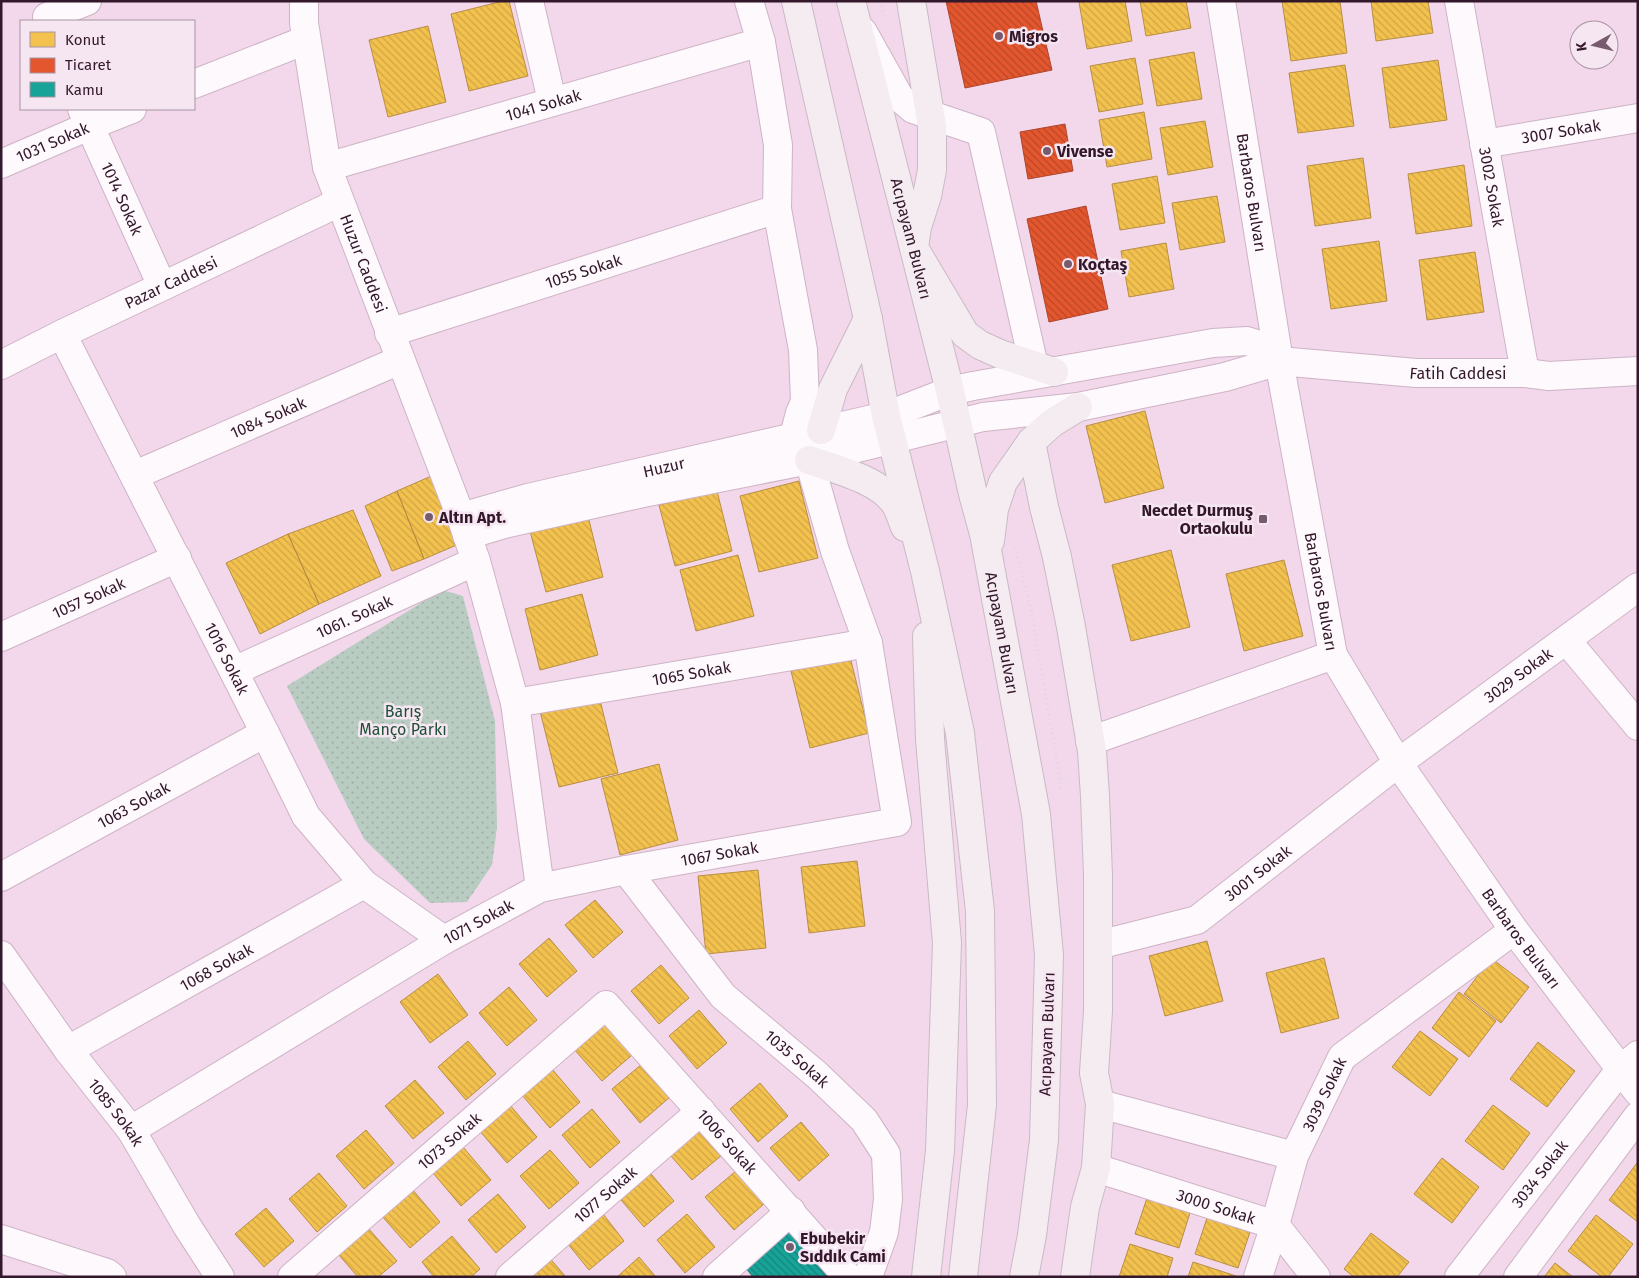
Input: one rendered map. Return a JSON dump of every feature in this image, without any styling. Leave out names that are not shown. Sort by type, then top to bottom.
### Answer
[{"type":"main road","points":[[796,1],[960,733],[980,911],[982,1105],[963,1277]]},
{"type":"main road","points":[[911,1],[932,126],[932,170],[914,248],[965,334],[980,345],[993,351],[1044,369]]},
{"type":"main road","name":"Acıpayam Bulvarı","points":[[853,9],[950,391],[956,425],[984,534],[1036,814],[1049,955],[1044,1140],[1032,1235],[1024,1277]]},
{"type":"main road","points":[[821,430],[833,389],[868,319]]},
{"type":"main road","points":[[988,555],[994,509],[1003,482],[1031,442],[1052,422],[1078,407]]},
{"type":"main road","points":[[1031,442],[1072,627],[1090,741],[1095,796],[1098,876],[1098,1011],[1094,1073],[1100,1104],[1096,1168],[1085,1207],[1075,1277]]},
{"type":"main road","points":[[809,460],[868,482],[883,491],[895,504],[925,571],[930,739],[948,942],[940,1151],[926,1277]]},
{"type":"street","points":[[46,13],[87,1]]},
{"type":"street","name":"Huzur Caddesi","points":[[304,1],[306,40],[327,167],[464,526]]},
{"type":"street","points":[[529,1],[552,101]]},
{"type":"street","points":[[749,1],[761,42],[778,145],[777,209],[803,350],[805,402],[794,436]]},
{"type":"street","name":"Barbaros Bulvarı","points":[[1221,1],[1279,361],[1333,656],[1398,762],[1514,930],[1629,1062],[1638,1092]]},
{"type":"street","name":"3002 Sokak","points":[[1459,1],[1525,373]]},
{"type":"street","points":[[853,9],[900,98],[914,109],[981,132],[1044,369]]},
{"type":"street","points":[[195,84],[306,40]]},
{"type":"street","name":"1041 Sokak","points":[[327,167],[761,42]]},
{"type":"street","name":"1031 Sokak","points":[[1,164],[85,117],[126,110]]},
{"type":"street","name":"1014 Sokak","points":[[85,117],[162,286]]},
{"type":"street","name":"3007 Sokak","points":[[1484,144],[1638,118]]},
{"type":"street","name":"Pazar Caddesi","points":[[1,365],[62,334],[340,202]]},
{"type":"street","name":"1055 Sokak","points":[[389,333],[777,209]]},
{"type":"street","name":"1016 Sokak","points":[[62,334],[266,733],[306,816],[364,884],[444,940]]},
{"type":"street","points":[[890,427],[950,391],[1044,369],[1213,343],[1247,341],[1263,346],[1279,361]]},
{"type":"street","name":"1084 Sokak","points":[[135,475],[400,360]]},
{"type":"street","points":[[890,427],[956,425],[983,418],[1078,407],[1225,377],[1279,361]]},
{"type":"street","name":"Fatih Caddesi","points":[[1279,361],[1416,373],[1525,373],[1549,376],[1638,371]]},
{"type":"street","name":"Huzur","points":[[464,526],[528,498],[794,436],[821,430],[890,427]]},
{"type":"street","name":"Huzur","points":[[464,526],[504,524],[634,495],[809,460],[890,427]]},
{"type":"street","points":[[809,460],[835,550],[868,643]]},
{"type":"street","points":[[464,526],[476,561],[515,703],[540,888]]},
{"type":"street","name":"1057 Sokak","points":[[1,636],[177,558]]},
{"type":"street","name":"1061. Sokak","points":[[234,671],[476,561]]},
{"type":"street","name":"3029 Sokak","points":[[1398,762],[1638,588]]},
{"type":"street","points":[[1567,641],[1638,726]]},
{"type":"street","name":"1065 Sokak","points":[[515,703],[868,643]]},
{"type":"street","name":"1067 Sokak","points":[[540,888],[626,870],[897,822],[868,643]]},
{"type":"street","points":[[1090,741],[1333,656]]},
{"type":"street","name":"1063 Sokak","points":[[1,877],[266,733]]},
{"type":"street","name":"3001 Sokak","points":[[1098,945],[1197,920],[1398,762]]},
{"type":"street","name":"1035 Sokak","points":[[626,870],[723,996],[817,1075],[864,1120],[886,1154],[888,1199],[884,1232],[868,1277]]},
{"type":"street","name":"1068 Sokak","points":[[68,1050],[364,884]]},
{"type":"street","name":"1071 Sokak","points":[[131,1130],[444,940],[540,888]]},
{"type":"street","name":"3039 Sokak","points":[[1258,1277],[1294,1156],[1342,1057],[1514,930]]},
{"type":"street","name":"1085 Sokak","points":[[1,955],[68,1050],[131,1130],[187,1226],[220,1277]]},
{"type":"street","name":"1006 Sokak","points":[[606,1005],[848,1277]]},
{"type":"street","name":"1073 Sokak","points":[[292,1277],[606,1005]]},
{"type":"street","name":"3034 Sokak","points":[[1459,1277],[1629,1062]]},
{"type":"street","points":[[1100,1104],[1294,1156]]},
{"type":"street","name":"1077 Sokak","points":[[510,1277],[701,1111]]},
{"type":"street","points":[[1518,1277],[1638,1116]]},
{"type":"street","name":"3000 Sokak","points":[[1096,1168],[1275,1225],[1316,1277]]},
{"type":"street","points":[[717,1277],[791,1211]]},
{"type":"street","points":[[1,1239],[107,1273],[112,1277]]},
{"type":"green space","name":"Barış Manço Parkı","points":[[442,590],[463,596],[495,721],[497,827],[492,865],[467,902],[430,903],[364,839],[287,686]]},
{"type":"building: Konut","points":[[509,1],[528,76],[469,91],[451,14]]},
{"type":"building: Konut","points":[[1125,1],[1132,41],[1087,49],[1079,2]]},
{"type":"building: Konut","points":[[1140,1],[1186,1],[1191,28],[1146,36]]},
{"type":"building: Konut","points":[[1282,1],[1340,1],[1347,53],[1291,61]]},
{"type":"building: Konut","points":[[1371,1],[1428,1],[1433,33],[1376,41]]},
{"type":"building: Konut","points":[[428,26],[446,102],[388,117],[369,40]]},
{"type":"building: Konut","points":[[1194,52],[1202,99],[1157,106],[1149,60]]},
{"type":"building: Konut","points":[[1135,58],[1143,104],[1099,112],[1090,66]]},
{"type":"building: Konut","points":[[1438,60],[1447,120],[1390,128],[1382,68]]},
{"type":"building: Konut","points":[[1345,65],[1354,126],[1298,133],[1289,73]]},
{"type":"building: Konut","points":[[1144,112],[1152,159],[1107,167],[1099,120]]},
{"type":"building: Konut","points":[[1205,121],[1213,167],[1168,175],[1160,128]]},
{"type":"building: Konut","points":[[1363,158],[1371,218],[1315,226],[1307,166]]},
{"type":"building: Konut","points":[[1464,165],[1472,226],[1416,234],[1408,174]]},
{"type":"building: Konut","points":[[1157,176],[1165,223],[1120,230],[1112,184]]},
{"type":"building: Konut","points":[[1217,196],[1225,242],[1180,250],[1172,203]]},
{"type":"building: Konut","points":[[1379,241],[1387,301],[1331,309],[1322,249]]},
{"type":"building: Konut","points":[[1166,243],[1174,289],[1129,297],[1121,251]]},
{"type":"building: Konut","points":[[1475,252],[1484,312],[1427,320],[1419,260]]},
{"type":"building: Konut","points":[[1145,411],[1164,488],[1105,503],[1086,426]]},
{"type":"building: Konut","name":"Altın Apt.","points":[[436,474],[459,544],[424,559],[397,491]]},
{"type":"building: Konut","points":[[799,481],[818,558],[759,572],[740,496]]},
{"type":"building: Konut","points":[[397,491],[424,559],[392,571],[365,506]]},
{"type":"building: Konut","points":[[717,491],[732,551],[675,566],[659,505]]},
{"type":"building: Konut","points":[[353,510],[381,576],[319,604],[288,534]]},
{"type":"building: Konut","points":[[588,516],[603,577],[546,592],[530,531]]},
{"type":"building: Konut","points":[[288,534],[319,604],[260,634],[226,563]]},
{"type":"building: Konut","points":[[1171,550],[1190,627],[1131,641],[1112,565]]},
{"type":"building: Konut","points":[[738,555],[754,616],[696,631],[680,570]]},
{"type":"building: Konut","points":[[1284,560],[1303,636],[1244,651],[1226,574]]},
{"type":"building: Konut","points":[[582,594],[598,655],[540,670],[525,609]]},
{"type":"building: Konut","points":[[850,657],[869,733],[810,748],[791,671]]},
{"type":"building: Konut","points":[[599,696],[618,773],[559,787],[540,711]]},
{"type":"building: Konut","points":[[659,764],[678,840],[620,855],[601,779]]},
{"type":"building: Konut","points":[[857,861],[865,926],[809,933],[801,867]]},
{"type":"building: Konut","points":[[758,870],[766,948],[706,954],[698,876]]},
{"type":"building: Konut","points":[[595,900],[623,932],[593,958],[565,925]]},
{"type":"building: Konut","points":[[549,938],[577,971],[547,997],[519,964]]},
{"type":"building: Konut","points":[[1207,941],[1223,1001],[1165,1016],[1149,956]]},
{"type":"building: Konut","points":[[1324,958],[1339,1018],[1281,1033],[1266,973]]},
{"type":"building: Konut","points":[[1491,958],[1529,987],[1501,1023],[1464,994]]},
{"type":"building: Konut","points":[[661,965],[689,998],[659,1024],[631,991]]},
{"type":"building: Konut","points":[[438,974],[468,1015],[430,1043],[400,1002]]},
{"type":"building: Konut","points":[[509,987],[537,1020],[507,1046],[479,1013]]},
{"type":"building: Konut","points":[[1459,992],[1496,1021],[1469,1057],[1432,1028]]},
{"type":"building: Konut","points":[[699,1010],[727,1043],[697,1069],[669,1036]]},
{"type":"building: Konut","points":[[604,1022],[632,1055],[602,1081],[573,1048]]},
{"type":"building: Konut","points":[[1420,1031],[1458,1059],[1430,1096],[1392,1067]]},
{"type":"building: Konut","points":[[468,1041],[496,1074],[466,1100],[438,1067]]},
{"type":"building: Konut","points":[[1538,1042],[1575,1071],[1547,1107],[1510,1079]]},
{"type":"building: Konut","points":[[642,1064],[670,1097],[640,1123],[612,1089]]},
{"type":"building: Konut","points":[[552,1069],[580,1102],[550,1128],[522,1095]]},
{"type":"building: Konut","points":[[415,1080],[444,1113],[413,1139],[385,1106]]},
{"type":"building: Konut","points":[[760,1083],[788,1116],[758,1142],[730,1109]]},
{"type":"building: Konut","points":[[509,1104],[537,1137],[507,1163],[479,1130]]},
{"type":"building: Konut","points":[[1493,1105],[1530,1133],[1503,1170],[1465,1141]]},
{"type":"building: Konut","points":[[592,1109],[620,1142],[590,1168],[562,1135]]},
{"type":"building: Konut","points":[[694,1122],[722,1155],[692,1180],[664,1148]]},
{"type":"building: Konut","points":[[801,1122],[829,1155],[799,1181],[770,1148]]},
{"type":"building: Konut","points":[[366,1130],[394,1163],[364,1189],[336,1156]]},
{"type":"building: Konut","points":[[463,1147],[491,1180],[461,1206],[433,1173]]},
{"type":"building: Konut","points":[[550,1150],[579,1183],[549,1209],[520,1176]]},
{"type":"building: Konut","points":[[1442,1158],[1479,1187],[1452,1223],[1414,1194]]},
{"type":"building: Konut","points":[[1638,1164],[1638,1222],[1609,1200]]},
{"type":"building: Konut","points":[[646,1168],[674,1201],[644,1227],[616,1194]]},
{"type":"building: Konut","points":[[736,1171],[764,1204],[734,1230],[705,1197]]},
{"type":"building: Konut","points":[[319,1173],[347,1206],[317,1232],[289,1199]]},
{"type":"building: Konut","points":[[412,1189],[440,1222],[410,1248],[381,1215]]},
{"type":"building: Konut","points":[[1150,1189],[1193,1203],[1179,1248],[1135,1234]]},
{"type":"building: Konut","points":[[498,1194],[526,1227],[496,1253],[468,1220]]},
{"type":"building: Konut","points":[[266,1208],[294,1241],[264,1267],[235,1234]]},
{"type":"building: Konut","points":[[1210,1209],[1253,1223],[1238,1268],[1195,1254]]},
{"type":"building: Konut","points":[[600,1210],[624,1241],[589,1270],[564,1239]]},
{"type":"building: Konut","points":[[687,1214],[715,1247],[685,1273],[657,1240]]},
{"type":"building: Konut","points":[[1596,1215],[1633,1244],[1608,1277],[1602,1277],[1568,1251]]},
{"type":"building: Konut","points":[[368,1228],[397,1261],[378,1277],[358,1277],[338,1254]]},
{"type":"building: Konut","points":[[1371,1233],[1409,1262],[1397,1277],[1354,1277],[1344,1269]]},
{"type":"building: Konut","points":[[452,1236],[480,1269],[471,1277],[434,1277],[422,1262]]},
{"type":"building: Konut","points":[[1130,1244],[1173,1258],[1167,1277],[1119,1277]]},
{"type":"building: Konut","points":[[547,1255],[566,1277],[522,1277]]},
{"type":"building: Konut","points":[[639,1257],[656,1277],[617,1277]]},
{"type":"building: Konut","points":[[1193,1262],[1236,1276],[1236,1277],[1188,1277]]},
{"type":"building: Konut","points":[[1555,1263],[1573,1277],[1544,1277]]},
{"type":"building: Ticaret","name":"Migros","points":[[946,1],[1036,1],[1052,70],[965,88]]},
{"type":"building: Ticaret","name":"Vivense","points":[[1065,124],[1073,171],[1028,179],[1020,132]]},
{"type":"building: Ticaret","name":"Koçtaş","points":[[1086,206],[1108,309],[1049,322],[1027,219]]},
{"type":"building: Kamu","name":"Ebubekir Sıddık Cami","points":[[795,1227],[834,1277],[753,1277],[745,1267]]},
{"type":"place","name":"Migros","points":[[999,36]]},
{"type":"place","name":"Vivense","points":[[1047,151]]},
{"type":"place","name":"Koçtaş","points":[[1068,264]]},
{"type":"place","name":"Altın Apt.","points":[[429,517]]},
{"type":"place","name":"Necdet Durmuş Ortaokulu","points":[[1263,519]]},
{"type":"place","name":"Ebubekir Sıddık Cami","points":[[790,1247]]}]
